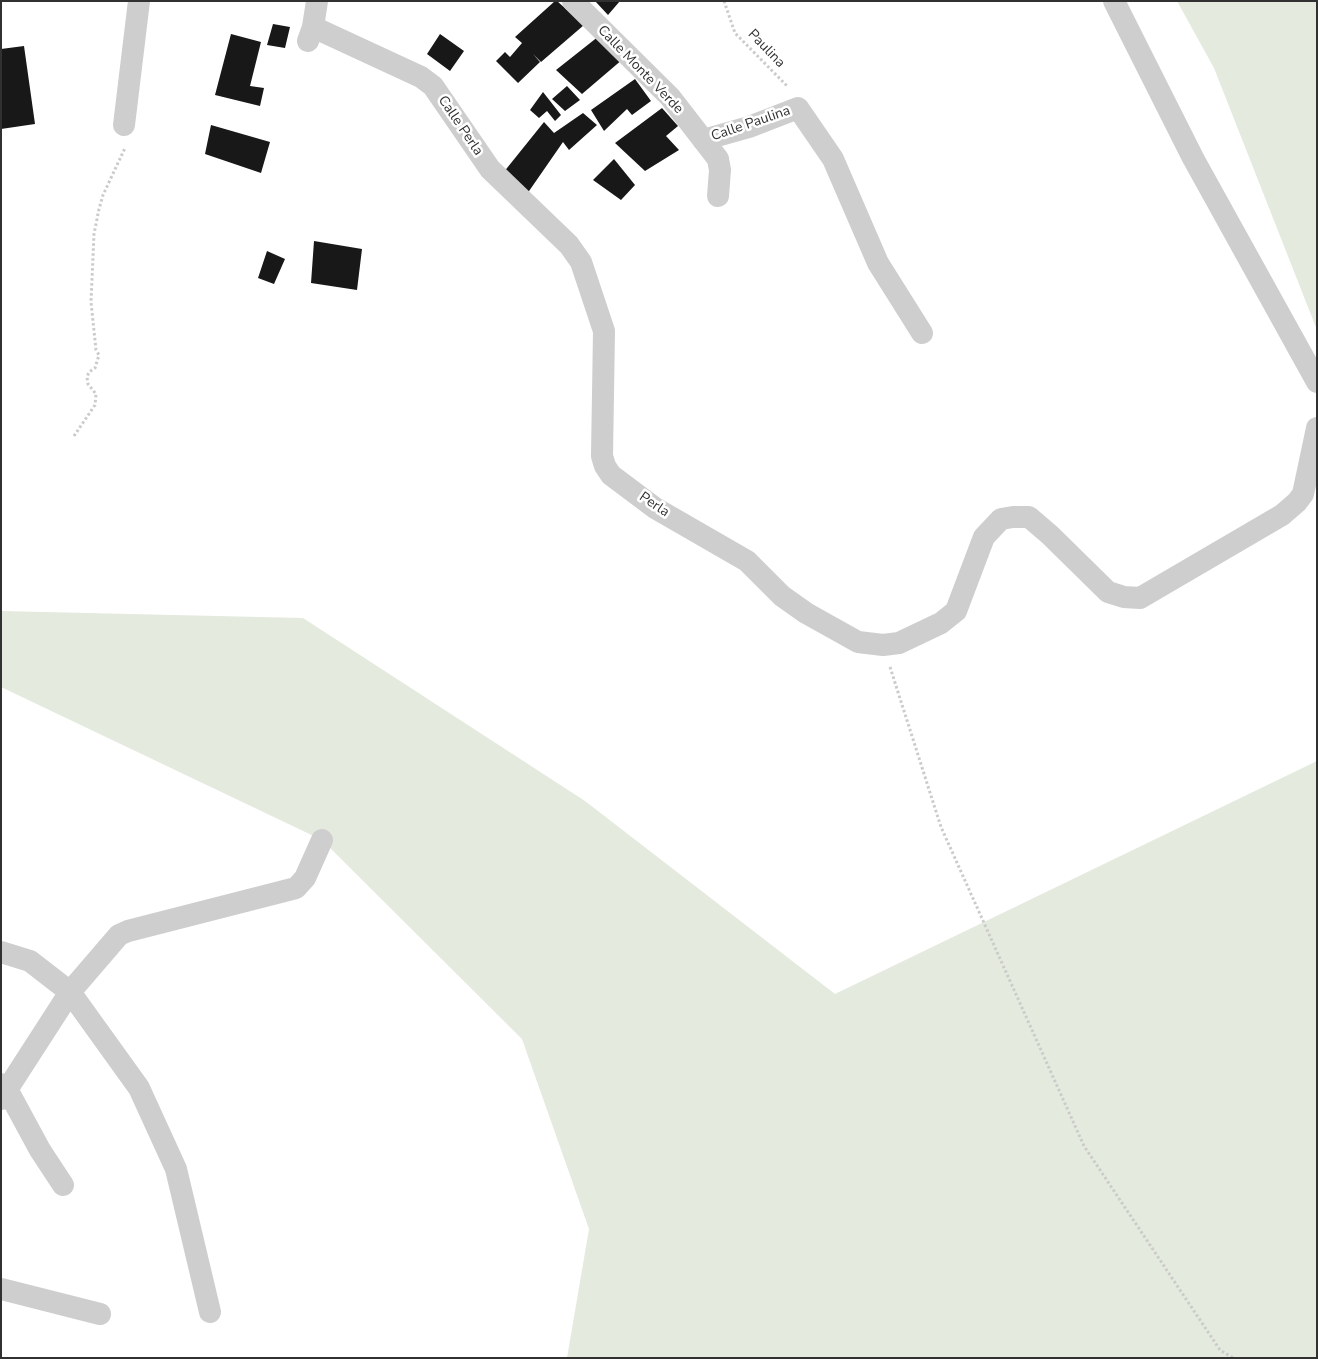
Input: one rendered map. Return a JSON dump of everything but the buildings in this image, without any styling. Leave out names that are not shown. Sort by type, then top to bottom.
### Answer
[{"type":"street","points":[[124,125],[139,1]]},
{"type":"street","name":"Calle Perla","points":[[317,1],[311,34],[420,77],[433,86],[490,169],[569,245],[581,262]]},
{"type":"street","name":"Calle Monte Verde","points":[[573,1],[670,97],[718,159],[720,170],[718,196]]},
{"type":"street","points":[[1114,1],[1193,158],[1309,371],[1317,382]]},
{"type":"street","points":[[798,108],[833,159],[878,263],[922,332]]},
{"type":"street","name":"Calle Paulina","points":[[703,140],[749,127],[798,108]]},
{"type":"street","name":"Perla","points":[[581,262],[604,331],[602,456],[605,466],[611,474],[656,508],[747,561],[782,596],[806,613],[858,642],[883,645],[899,643],[941,624],[956,611],[984,537],[1001,520],[1028,517],[1050,535],[1108,592],[1124,597],[1140,598],[1282,514],[1297,502],[1303,494],[1317,428]]},
{"type":"street","points":[[63,1185],[3,1091],[70,992],[119,935],[128,931],[296,888],[305,878],[322,840]]},
{"type":"street","points":[[1,952],[30,961],[70,992],[139,1088],[176,1169],[210,1312]]},
{"type":"street","points":[[1,1289],[100,1314]]},
{"type":"path","name":"Paulina","points":[[724,1],[735,33],[796,95],[798,108]]},
{"type":"path","points":[[74,436],[95,405],[96,394],[88,384],[87,377],[89,372],[95,368],[99,355],[96,350],[90,302],[94,234],[103,195],[126,146],[124,138],[119,134],[119,130],[124,125]]},
{"type":"path","points":[[883,645],[941,827],[1084,1146],[1220,1350],[1233,1358]]},
{"type":"shaded area","points":[[1177,1],[1317,1],[1317,330],[1214,68]]},
{"type":"shaded area","points":[[1,611],[303,618],[585,801],[835,994],[1317,761],[1317,1358],[567,1358],[589,1229],[522,1039],[322,840],[1,687]]}]
